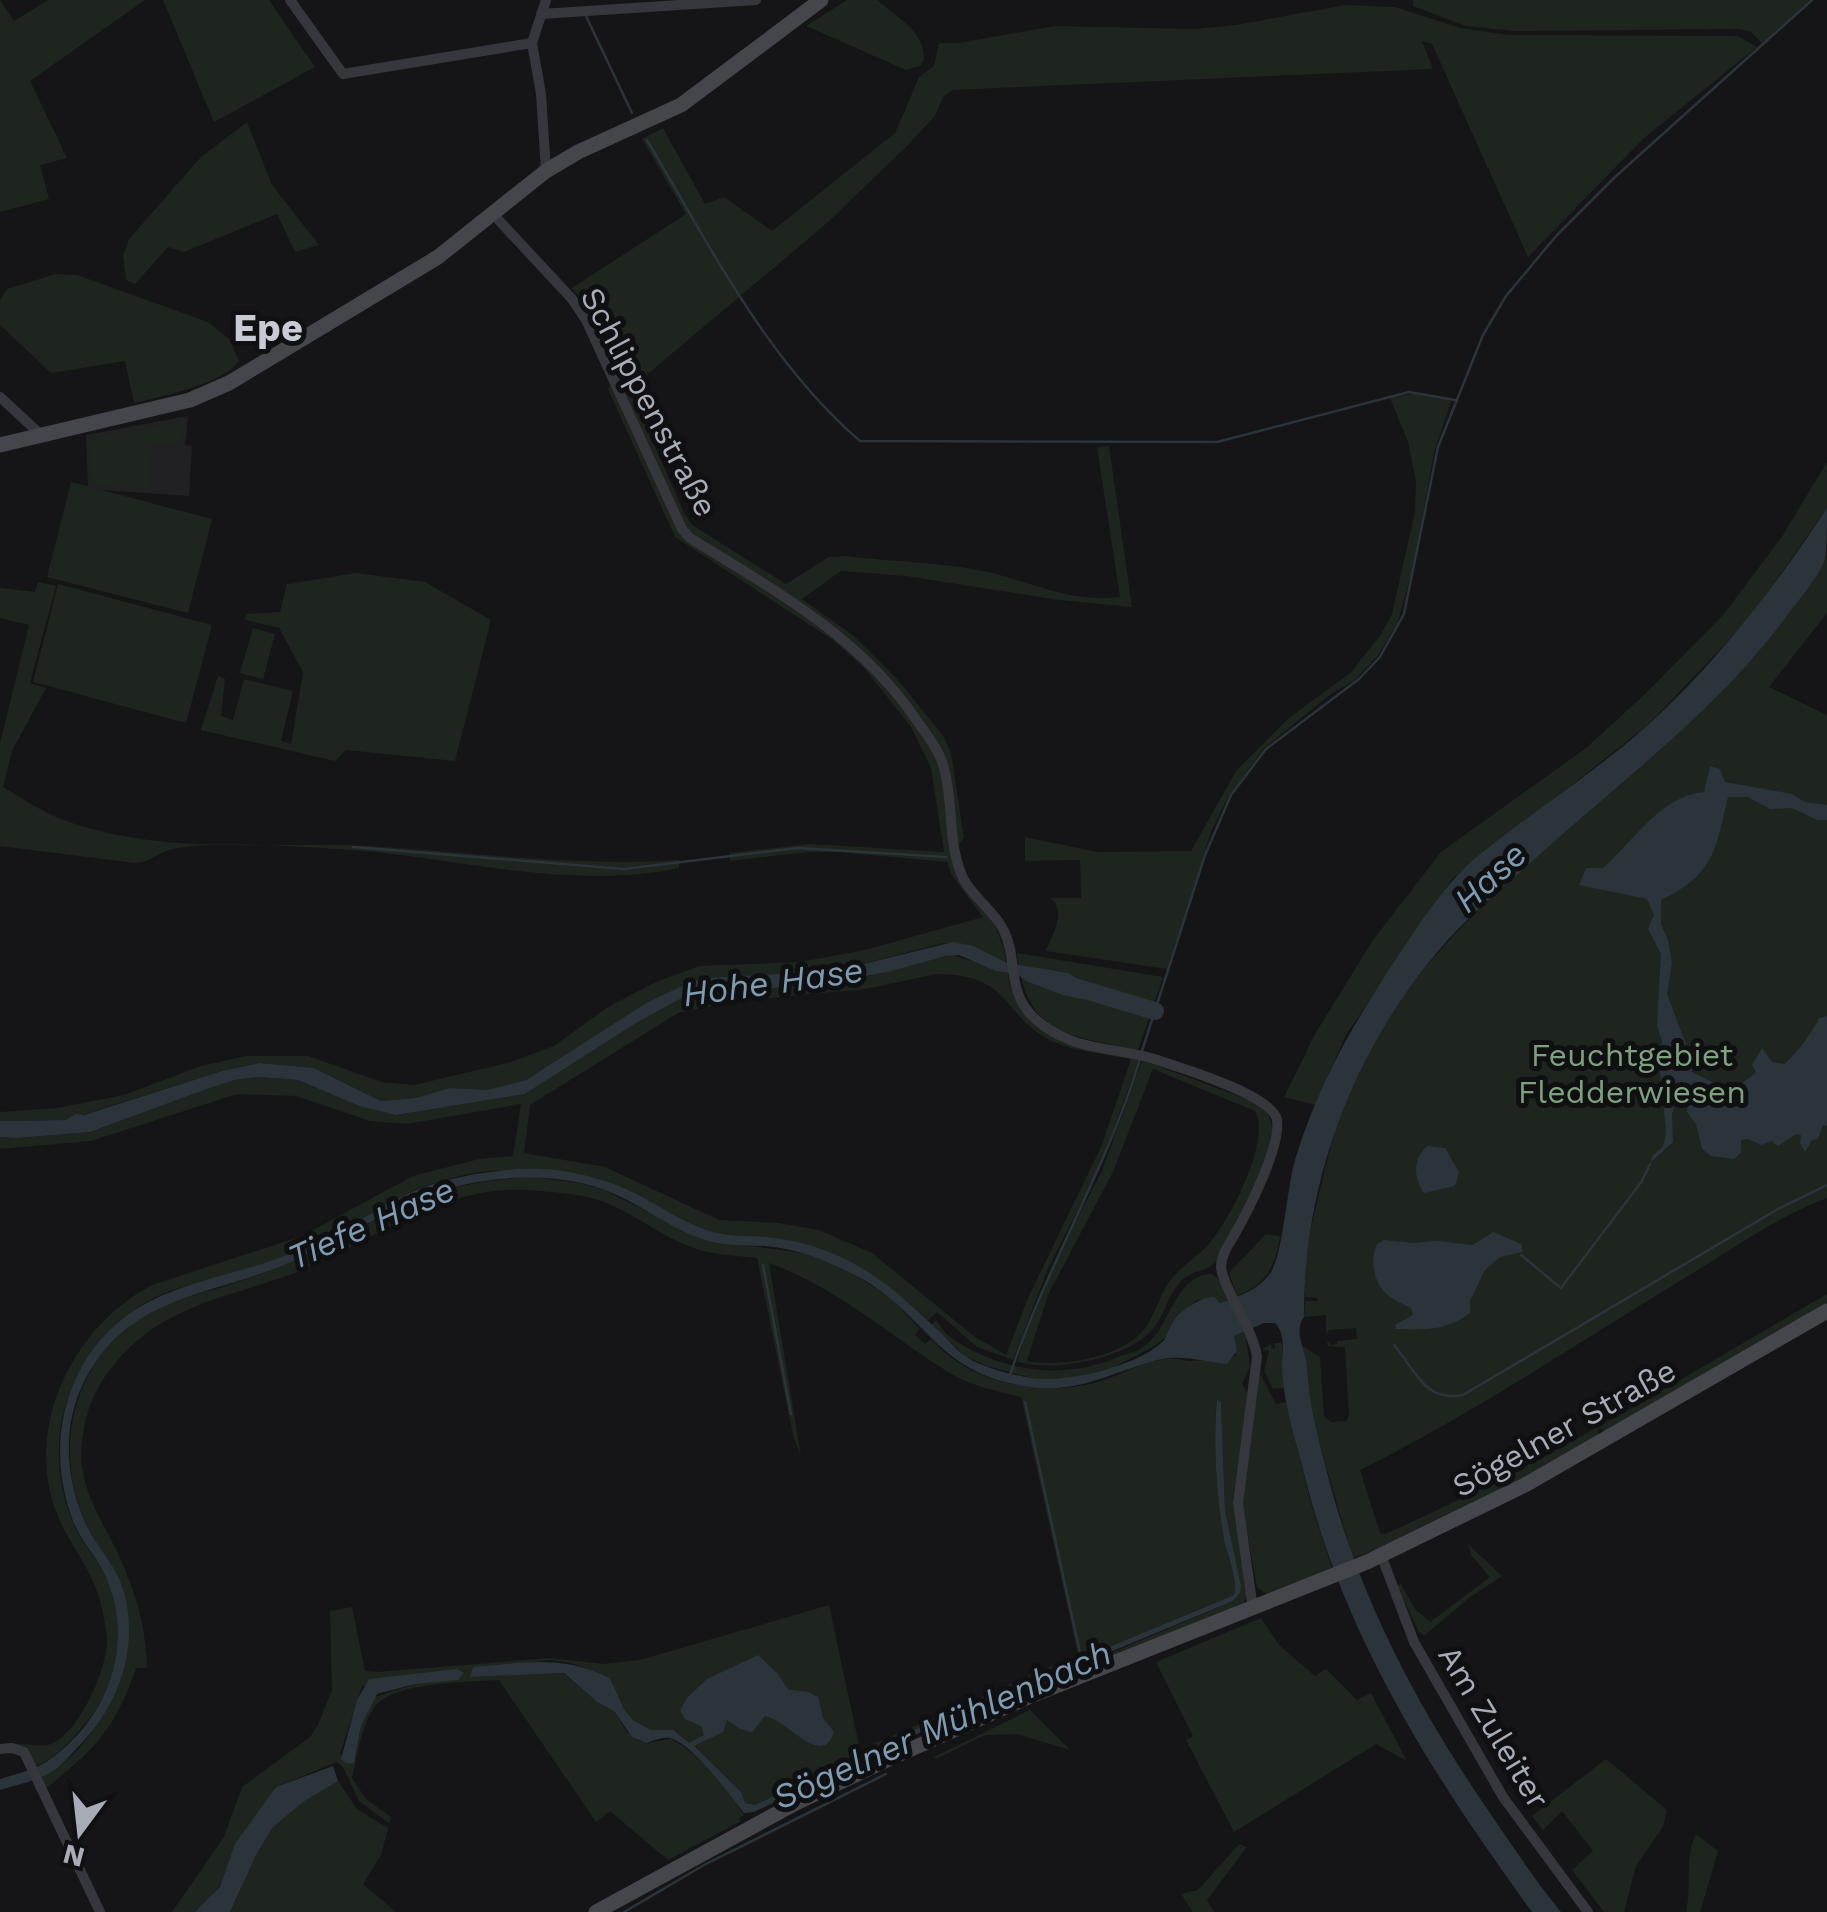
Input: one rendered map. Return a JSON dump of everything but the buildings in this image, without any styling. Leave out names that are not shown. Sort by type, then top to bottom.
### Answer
[{"type":"street","points":[[290,0],[343,74],[532,43]]},
{"type":"street","points":[[546,0],[532,43],[541,94],[546,170]]},
{"type":"street","points":[[541,14],[756,0]]},
{"type":"street","points":[[0,444],[136,414],[213,392],[438,257],[546,170],[682,105],[821,0]]},
{"type":"street","name":"Schlippenstraße","points":[[494,214],[572,299],[586,320],[682,529],[839,635],[903,699],[940,757],[957,858],[964,879],[1002,926],[1019,999],[1044,1026],[1074,1042],[1150,1058],[1254,1096],[1273,1112],[1276,1126],[1256,1195],[1221,1269],[1251,1336],[1257,1369],[1238,1503],[1253,1609]]},
{"type":"street","points":[[0,397],[40,434]]},
{"type":"street","name":"Sögelner Straße","points":[[596,1912],[796,1803],[891,1758],[1033,1695],[1374,1559],[1526,1485],[1827,1312]]},
{"type":"street","name":"Am Zuleiter","points":[[1374,1559],[1414,1642],[1503,1797],[1588,1912]]},
{"type":"street","points":[[0,1749],[24,1752],[100,1912]]},
{"type":"shaded area","points":[[188,416],[185,445],[192,446],[189,496],[88,489],[86,435]]},
{"type":"green space","points":[[0,0],[14,21],[48,0],[145,0],[30,81],[67,158],[40,165],[49,199],[0,212]]},
{"type":"green space","points":[[163,0],[269,0],[315,67],[214,122]]},
{"type":"green space","points":[[847,0],[877,0],[908,26],[923,50],[920,66],[906,70],[806,26]]},
{"type":"green space","points":[[1413,0],[1810,0],[1762,43],[1751,32],[1740,29],[1514,31],[1466,26],[1413,6]]},
{"type":"green space","points":[[1345,5],[1395,7],[1460,28],[1509,35],[1738,36],[1757,47],[1644,138],[1528,257],[1432,44],[1422,41],[1433,69],[952,90],[907,146],[827,223],[630,389],[692,525],[786,584],[829,557],[845,556],[956,567],[1071,595],[1120,597],[1097,447],[1109,446],[1132,607],[906,576],[841,571],[802,599],[854,636],[898,680],[944,737],[951,753],[964,838],[953,851],[993,922],[1006,963],[974,946],[943,943],[839,970],[690,982],[646,1003],[526,1080],[487,1090],[450,1088],[415,1098],[381,1101],[314,1068],[260,1063],[222,1071],[66,1120],[0,1121],[0,1112],[57,1108],[124,1095],[201,1066],[246,1056],[308,1056],[382,1082],[414,1085],[511,1062],[554,1046],[608,1007],[656,982],[699,966],[800,962],[865,950],[983,917],[951,874],[947,862],[838,852],[730,861],[729,853],[811,844],[944,852],[931,768],[911,727],[865,669],[833,640],[675,537],[608,389],[618,374],[589,311],[572,288],[686,214],[642,139],[663,128],[705,204],[724,197],[772,231],[895,133],[919,77],[934,66],[939,43],[1055,26],[1195,29]]},
{"type":"green space","points":[[247,122],[272,185],[319,245],[295,252],[277,214],[184,252],[168,247],[135,284],[126,280],[123,256],[129,239],[201,157]]},
{"type":"green space","points":[[56,274],[77,275],[208,322],[229,339],[239,361],[206,382],[134,403],[125,361],[51,373],[0,325],[0,300],[7,289]]},
{"type":"green space","points":[[1416,393],[1451,401],[1434,452],[1414,565],[1397,624],[1379,654],[1356,679],[1331,694],[1263,749],[1226,801],[1211,832],[1167,969],[1046,951],[1058,916],[1050,898],[1081,898],[1080,860],[1025,861],[1025,837],[1097,852],[1191,851],[1236,771],[1289,718],[1350,673],[1380,636],[1392,614],[1415,512],[1416,481],[1408,442],[1390,398]]},
{"type":"green space","points":[[184,421],[181,443],[151,445],[149,489],[92,485],[89,438]]},
{"type":"green space","points":[[1827,462],[1827,508],[1749,619],[1648,725],[1452,879],[1346,1035],[1315,1105],[1284,1097],[1315,1034],[1373,940],[1441,852],[1586,748],[1644,695],[1724,614],[1781,538]]},
{"type":"green space","points":[[71,482],[212,519],[188,613],[47,577]]},
{"type":"green space","name":"Feuchtgebiet Fledderwiesen","points":[[1827,557],[1827,613],[1769,687],[1827,715],[1827,1198],[1773,1223],[1485,1401],[1360,1470],[1380,1533],[1442,1508],[1554,1451],[1827,1294],[1827,1303],[1606,1432],[1600,1428],[1599,1435],[1510,1486],[1448,1518],[1353,1558],[1317,1436],[1301,1345],[1320,1357],[1324,1417],[1331,1422],[1346,1421],[1349,1416],[1345,1347],[1328,1346],[1327,1340],[1331,1345],[1357,1339],[1356,1328],[1329,1330],[1326,1334],[1326,1315],[1304,1317],[1305,1301],[1318,1301],[1305,1297],[1305,1267],[1323,1177],[1352,1083],[1381,1029],[1453,936],[1717,695],[1757,652]]},
{"type":"green space","points":[[356,573],[425,582],[491,620],[455,761],[346,750],[335,761],[201,730],[218,676],[225,679],[221,716],[233,720],[244,679],[293,691],[281,741],[291,744],[303,672],[279,628],[245,620],[246,614],[280,612],[287,584]]},
{"type":"green space","points":[[38,582],[56,586],[30,683],[46,688],[12,751],[3,787],[56,817],[95,830],[135,838],[217,845],[171,849],[135,863],[0,846],[0,743],[29,625],[0,618],[0,588],[35,592]]},
{"type":"green space","points":[[58,584],[212,625],[186,723],[33,682]]},
{"type":"green space","points":[[253,628],[275,634],[263,679],[240,673]]},
{"type":"green space","points":[[269,845],[382,847],[568,861],[679,860],[679,868],[594,876],[551,874],[380,853]]},
{"type":"green space","points":[[1017,953],[1163,977],[1138,1050],[1071,1034],[1041,1016],[1022,981]]},
{"type":"green space","points":[[952,955],[1008,972],[1013,993],[1038,1024],[1077,1042],[1139,1059],[1100,1167],[1048,1268],[1013,1360],[977,1347],[937,1312],[927,1321],[892,1290],[836,1258],[770,1238],[711,1232],[598,1179],[539,1169],[497,1170],[436,1182],[407,1193],[344,1230],[300,1250],[243,1272],[160,1295],[127,1315],[100,1341],[80,1372],[65,1407],[59,1452],[64,1497],[77,1532],[102,1569],[113,1595],[118,1614],[118,1653],[97,1708],[68,1743],[34,1767],[28,1748],[14,1744],[51,1744],[72,1727],[90,1698],[106,1651],[106,1630],[96,1589],[56,1512],[48,1479],[52,1413],[79,1352],[124,1303],[152,1285],[302,1236],[413,1176],[479,1159],[513,1156],[521,1104],[407,1124],[370,1121],[296,1096],[237,1094],[91,1141],[0,1149],[0,1137],[90,1132],[234,1080],[258,1077],[298,1080],[359,1106],[396,1115],[525,1094],[678,1000],[700,993],[819,985]],"holes":[[[937,974],[962,976],[994,989],[1024,1021],[1054,1042],[1131,1059],[1101,1147],[1028,1298],[1006,1355],[975,1337],[872,1253],[819,1230],[719,1220],[605,1167],[524,1153],[530,1105],[678,1013],[738,1001],[865,989]]]},
{"type":"green space","points":[[1142,1060],[1262,1105],[1271,1122],[1264,1163],[1230,1241],[1212,1265],[1179,1283],[1153,1329],[1126,1348],[1089,1361],[1049,1366],[1017,1361],[1060,1251],[1102,1171]],"holes":[[[1153,1069],[1255,1111],[1258,1141],[1237,1200],[1208,1245],[1169,1282],[1143,1331],[1127,1344],[1100,1356],[1070,1362],[1027,1361],[1048,1295],[1113,1172]]]},
{"type":"green space","points":[[530,1177],[604,1190],[705,1240],[803,1253],[836,1264],[889,1296],[920,1329],[915,1335],[925,1344],[931,1339],[965,1366],[1006,1383],[1073,1387],[1102,1381],[1159,1359],[1196,1361],[1236,1356],[1234,1336],[1245,1332],[1250,1366],[1242,1384],[1248,1394],[1233,1501],[1247,1598],[1093,1666],[1090,1662],[1233,1601],[1240,1593],[1225,1511],[1221,1402],[1217,1400],[1217,1484],[1224,1541],[1235,1581],[1234,1595],[941,1717],[755,1805],[745,1803],[736,1787],[675,1730],[651,1730],[633,1720],[610,1678],[571,1663],[550,1660],[470,1677],[563,1673],[614,1711],[637,1740],[646,1743],[671,1739],[702,1762],[744,1815],[739,1818],[741,1821],[668,1860],[610,1811],[596,1822],[499,1680],[435,1684],[401,1691],[387,1697],[372,1711],[352,1778],[366,1799],[391,1817],[389,1823],[359,1801],[337,1762],[276,1787],[236,1844],[224,1879],[209,1901],[195,1912],[172,1912],[224,1837],[242,1787],[310,1737],[318,1725],[332,1690],[330,1611],[352,1607],[365,1671],[377,1672],[549,1658],[603,1664],[640,1660],[829,1605],[860,1750],[1078,1654],[1021,1397],[956,1377],[840,1298],[769,1263],[801,1456],[793,1435],[757,1258],[697,1249],[595,1199],[528,1190],[497,1191],[439,1205],[302,1270],[184,1311],[148,1332],[108,1372],[85,1423],[82,1466],[92,1502],[135,1596],[147,1668],[136,1668],[120,1708],[101,1737],[44,1790],[38,1777],[69,1758],[100,1718],[118,1671],[127,1632],[123,1594],[87,1525],[71,1472],[73,1418],[92,1368],[109,1346],[139,1318],[160,1307],[297,1260],[419,1199],[460,1186]],"holes":[[[415,1684],[375,1697],[361,1726],[355,1760],[340,1754],[362,1686]]]},
{"type":"green space","points":[[1266,1234],[1280,1236],[1272,1265],[1256,1286],[1237,1296],[1229,1273]]},
{"type":"green space","points":[[1211,1274],[1219,1279],[1231,1299],[1219,1303],[1198,1299],[1172,1322],[1165,1338],[1149,1349],[1112,1368],[1071,1379],[1035,1379],[987,1366],[965,1356],[931,1325],[936,1320],[948,1335],[970,1349],[1011,1365],[1075,1369],[1143,1347],[1155,1336],[1188,1284]]},
{"type":"green space","points":[[1275,1343],[1282,1343],[1294,1436],[1332,1568],[1267,1594],[1257,1587],[1242,1503],[1260,1374],[1276,1404],[1286,1402],[1284,1388],[1273,1389],[1264,1371],[1269,1351],[1262,1349],[1271,1344],[1275,1348]]},
{"type":"green space","points":[[1468,1544],[1502,1576],[1424,1636],[1397,1586],[1401,1584],[1415,1609],[1430,1622],[1490,1577],[1471,1555]]},
{"type":"green space","points":[[1261,1618],[1279,1645],[1315,1676],[1326,1669],[1357,1700],[1371,1693],[1407,1761],[1376,1744],[1234,1832],[1186,1740],[1193,1736],[1156,1662]]},
{"type":"green space","points":[[1030,1710],[1070,1750],[1017,1734],[985,1735],[934,1757]]},
{"type":"green space","points":[[1606,1759],[1667,1810],[1663,1827],[1636,1866],[1624,1912],[1604,1912],[1572,1870],[1593,1851],[1562,1811],[1543,1830],[1532,1816]]},
{"type":"green space","points":[[338,1781],[357,1809],[388,1828],[381,1855],[363,1884],[396,1912],[230,1912],[270,1830],[297,1806]]},
{"type":"green space","points":[[1696,1834],[1718,1851],[1700,1912],[1686,1912],[1690,1853]]},
{"type":"green space","points":[[1239,1844],[1247,1847],[1207,1900],[1214,1912],[1193,1912],[1181,1894],[1198,1890]]},
{"type":"water","name":"Hase","points":[[1827,508],[1825,560],[1807,590],[1758,652],[1697,716],[1466,921],[1414,982],[1385,1025],[1340,1117],[1313,1215],[1300,1335],[1320,1446],[1356,1565],[1395,1653],[1441,1738],[1561,1912],[1532,1912],[1428,1759],[1369,1651],[1322,1537],[1290,1422],[1282,1337],[1275,1323],[1264,1323],[1234,1336],[1237,1351],[1227,1364],[1165,1358],[1070,1387],[1013,1384],[966,1366],[884,1294],[841,1268],[791,1250],[705,1240],[616,1194],[558,1179],[488,1180],[421,1198],[297,1259],[168,1305],[121,1334],[83,1384],[71,1419],[69,1456],[81,1511],[117,1574],[126,1603],[129,1624],[124,1667],[108,1708],[63,1763],[44,1776],[0,1790],[0,1779],[44,1763],[69,1743],[100,1703],[110,1680],[118,1632],[115,1607],[105,1574],[73,1521],[61,1467],[61,1440],[64,1413],[84,1362],[121,1320],[139,1307],[178,1289],[317,1243],[429,1185],[483,1173],[540,1169],[610,1183],[713,1232],[791,1241],[841,1257],[895,1291],[965,1356],[998,1370],[1032,1378],[1064,1378],[1140,1357],[1165,1339],[1171,1324],[1191,1305],[1214,1297],[1220,1303],[1234,1298],[1255,1288],[1271,1272],[1279,1250],[1295,1160],[1326,1079],[1366,1006],[1442,894],[1473,860],[1605,760],[1674,701],[1744,622]]},
{"type":"water","points":[[1710,766],[1720,769],[1725,782],[1792,794],[1805,802],[1827,805],[1827,820],[1817,820],[1792,808],[1770,809],[1748,797],[1728,797],[1720,832],[1703,870],[1661,900],[1661,924],[1672,963],[1667,994],[1693,1063],[1692,1072],[1725,1086],[1740,1084],[1756,1072],[1752,1065],[1762,1048],[1772,1062],[1785,1064],[1819,1018],[1827,1016],[1827,1126],[1823,1125],[1818,1139],[1812,1140],[1805,1152],[1801,1135],[1796,1134],[1778,1146],[1772,1141],[1761,1145],[1741,1140],[1741,1153],[1734,1159],[1711,1156],[1702,1149],[1696,1124],[1687,1112],[1688,1103],[1676,1096],[1673,1142],[1650,1163],[1663,1147],[1664,1110],[1670,1088],[1663,1087],[1657,1060],[1662,1041],[1657,1025],[1661,954],[1648,929],[1654,915],[1647,899],[1579,885],[1586,868],[1603,868],[1661,811],[1688,795],[1704,792]]},
{"type":"water","points":[[953,942],[974,946],[1007,963],[1068,973],[1084,983],[1087,993],[1081,999],[1063,995],[1017,974],[996,971],[959,955],[946,956],[819,985],[700,993],[678,1000],[525,1094],[396,1115],[359,1106],[298,1080],[258,1077],[234,1080],[90,1132],[0,1137],[0,1121],[66,1120],[75,1114],[84,1115],[222,1071],[260,1063],[314,1068],[381,1101],[415,1098],[450,1088],[487,1090],[526,1080],[646,1003],[690,982],[839,970]]},
{"type":"water","points":[[1427,1146],[1445,1148],[1459,1172],[1455,1186],[1424,1193],[1416,1168]]},
{"type":"water","points":[[1493,1232],[1521,1244],[1523,1252],[1500,1257],[1485,1270],[1470,1301],[1470,1313],[1444,1326],[1396,1329],[1395,1325],[1413,1315],[1411,1308],[1391,1298],[1380,1285],[1373,1265],[1377,1244],[1384,1240],[1473,1245]]},
{"type":"water","points":[[1217,1399],[1221,1402],[1225,1511],[1241,1586],[1233,1601],[944,1721],[754,1812],[744,1813],[710,1771],[679,1742],[667,1738],[646,1743],[632,1737],[614,1711],[597,1702],[564,1673],[470,1677],[473,1667],[526,1662],[592,1670],[610,1678],[633,1720],[651,1730],[674,1730],[689,1743],[704,1735],[701,1726],[685,1719],[680,1710],[687,1698],[707,1679],[758,1655],[789,1690],[818,1697],[823,1718],[834,1732],[829,1742],[813,1745],[765,1716],[752,1732],[727,1720],[723,1732],[694,1746],[741,1792],[745,1803],[755,1805],[941,1717],[1234,1595],[1235,1581],[1224,1541],[1217,1484]]},
{"type":"water","points":[[457,1669],[464,1673],[458,1680],[415,1684],[377,1694],[361,1726],[354,1763],[341,1759],[357,1700],[369,1679]]},
{"type":"water","points":[[333,1766],[338,1781],[303,1802],[273,1827],[230,1912],[195,1912],[220,1887],[235,1844],[276,1787]]},
{"type":"waterway","points":[[1142,1051],[1205,855],[1231,795],[1266,749],[1359,679],[1380,657],[1404,614],[1438,447],[1483,335],[1506,296],[1557,235],[1615,177],[1812,0]]},
{"type":"waterway","points":[[585,14],[632,113]]},
{"type":"waterway","points":[[647,140],[768,338],[826,409],[860,441],[1217,442],[1409,392],[1455,400]]},
{"type":"waterway","points":[[353,847],[624,869],[797,848],[946,857]]},
{"type":"waterway","name":"Hohe Hase","points":[[1065,984],[1155,1011]]},
{"type":"waterway","points":[[1010,1375],[1111,1139],[1140,1059]]},
{"type":"waterway","points":[[1521,1255],[1561,1288],[1642,1181],[1650,1164]]},
{"type":"waterway","points":[[1394,1345],[1430,1389],[1439,1394],[1463,1395],[1778,1209],[1827,1185]]},
{"type":"waterway","points":[[763,1265],[791,1414]]},
{"type":"waterway","name":"Sögelner Mühlenbach","points":[[1025,1402],[1080,1653]]},
{"type":"waterway","name":"Sögelner Mühlenbach","points":[[624,1912],[704,1865],[886,1774]]},
{"type":"district","name":"Epe","points":[[268,328]]},
{"type":"water label","name":"Tiefe Hase","points":[[371,1223]]}]
